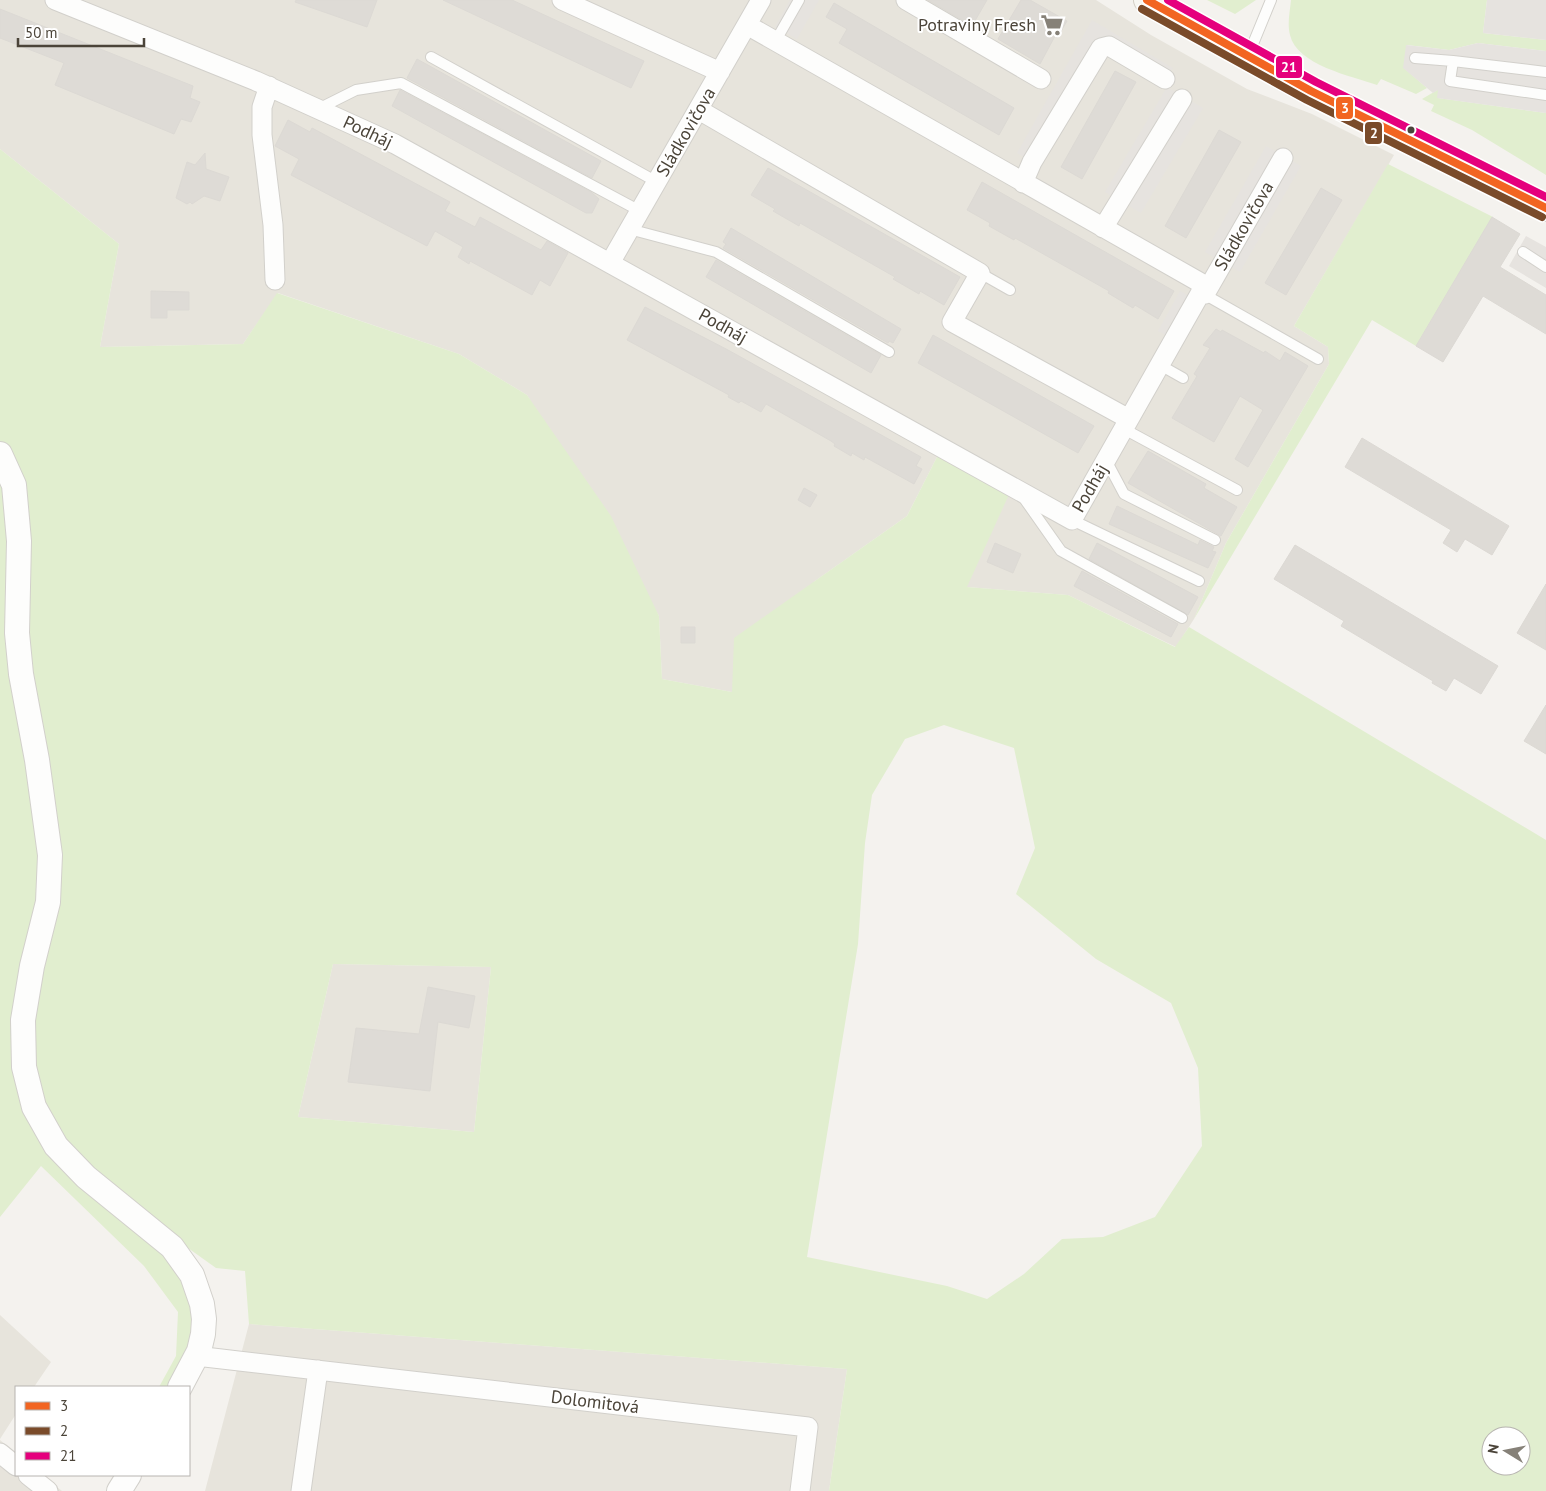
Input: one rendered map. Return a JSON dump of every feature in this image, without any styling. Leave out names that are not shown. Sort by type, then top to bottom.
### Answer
[{"type":"main road","points":[[1147,0],[1343,108],[1546,208]]},
{"type":"street","name":"Podháj","points":[[55,0],[269,86],[395,144],[1072,520],[1203,293]]},
{"type":"street","points":[[562,0],[720,72]]},
{"type":"street","name":"Sládkovičova","points":[[610,263],[761,0]]},
{"type":"street","points":[[906,0],[1041,78]]},
{"type":"street","points":[[746,26],[1201,283],[1203,293]]},
{"type":"street","points":[[1023,182],[1032,162],[1101,48],[1109,46],[1165,79]]},
{"type":"street","points":[[269,86],[262,107],[262,136],[273,225],[276,280]]},
{"type":"street","points":[[1103,228],[1182,99]]},
{"type":"street","points":[[699,110],[980,273],[952,322],[1127,424]]},
{"type":"street","name":"Sládkovičova","points":[[1203,293],[1283,158]]},
{"type":"street","points":[[0,454],[14,485],[19,541],[17,633],[21,674],[37,760],[50,855],[48,902],[32,966],[23,1020],[24,1067],[34,1107],[56,1146],[86,1177],[172,1247],[192,1275],[200,1297],[204,1319],[203,1334],[196,1356],[181,1386]]},
{"type":"street","name":"Dolomitová","points":[[196,1356],[808,1427],[800,1491]]},
{"type":"street","points":[[301,1491],[318,1370]]},
{"type":"street","points":[[0,1453],[15,1465]]},
{"type":"street","points":[[29,1476],[48,1491]]},
{"type":"street","points":[[120,1491],[128,1476]]},
{"type":"lane","points":[[775,42],[799,0]]},
{"type":"lane","points":[[1248,56],[1271,0]]},
{"type":"lane","points":[[431,56],[656,182]]},
{"type":"lane","points":[[1415,58],[1546,72]]},
{"type":"lane","points":[[1453,61],[1450,81],[1546,95]]},
{"type":"lane","points":[[318,109],[356,90],[400,83],[640,211]]},
{"type":"lane","points":[[629,229],[716,252],[889,352]]},
{"type":"lane","points":[[1523,252],[1546,267]]},
{"type":"lane","points":[[980,273],[1010,290]]},
{"type":"lane","points":[[1203,293],[1318,359]]},
{"type":"lane","points":[[1160,365],[1182,378]]},
{"type":"lane","points":[[1127,424],[1237,490]]},
{"type":"lane","points":[[1106,460],[1124,494],[1214,540]]},
{"type":"lane","points":[[1018,489],[1061,551],[1182,618]]},
{"type":"lane","points":[[1072,520],[1199,581]]},
{"type":"shaded area","points":[[0,0],[1096,0],[1151,35],[1247,89],[1312,114],[1394,155],[1294,326],[1328,347],[1329,364],[1226,543],[1194,619],[1176,647],[1068,595],[967,587],[939,453],[907,516],[815,581],[732,692],[662,679],[659,616],[527,395],[459,354],[278,293],[243,344],[100,347],[119,244],[0,149]]},
{"type":"shaded area","points":[[790,0],[819,0],[797,39],[775,27]]},
{"type":"shaded area","points":[[1487,0],[1546,0],[1546,40],[1483,33]]},
{"type":"shaded area","points":[[1092,20],[1173,68],[1165,79],[1109,46],[1032,162],[1017,153]]},
{"type":"shaded area","points":[[1478,43],[1546,51],[1546,113],[1437,98],[1438,90],[1433,93],[1403,68],[1406,45],[1449,50]]},
{"type":"shaded area","points":[[1167,87],[1203,108],[1141,213],[1105,192]]},
{"type":"shaded area","points":[[1266,146],[1301,166],[1240,272],[1205,252]]},
{"type":"shaded area","points":[[1526,236],[1546,247],[1546,288],[1509,266]]},
{"type":"shaded area","points":[[1180,291],[1197,300],[1174,340],[1158,331]]},
{"type":"shaded area","points":[[333,964],[491,967],[474,1132],[298,1117]]},
{"type":"shaded area","points":[[0,1315],[51,1362],[35,1386],[15,1386],[15,1416],[0,1439]]},
{"type":"shaded area","points":[[249,1324],[847,1369],[829,1491],[205,1491]]},
{"type":"shaded area","points":[[0,1440],[15,1452],[15,1476],[43,1476],[62,1491],[0,1491]]},
{"type":"green space","points":[[1207,0],[1256,0],[1235,14]]},
{"type":"green space","points":[[1291,0],[1487,0],[1483,33],[1546,40],[1546,51],[1478,43],[1449,50],[1407,45],[1404,68],[1427,88],[1416,94],[1381,79],[1377,85],[1340,73],[1314,62],[1303,54],[1295,45],[1289,31]]},
{"type":"green space","points":[[1439,89],[1438,98],[1546,113],[1546,175],[1472,130],[1431,111],[1434,105],[1422,99]]},
{"type":"green space","points":[[0,149],[119,244],[100,347],[243,344],[277,293],[459,354],[527,395],[611,516],[659,616],[662,679],[732,692],[734,638],[907,516],[939,453],[1011,490],[967,587],[1068,595],[1175,647],[1189,627],[1546,840],[1546,1491],[829,1491],[847,1369],[249,1324],[245,1271],[216,1268],[188,1248],[80,1157],[58,1132],[46,1109],[33,1062],[33,1024],[39,983],[58,905],[62,865],[58,832],[38,894],[11,1018],[11,1040],[15,1074],[27,1117],[168,1256],[188,1290],[194,1314],[192,1339],[188,1353],[170,1386],[160,1386],[176,1356],[178,1312],[144,1266],[41,1166],[0,1217]],"holes":[[[944,725],[1014,748],[1035,848],[1016,894],[1096,959],[1171,1003],[1198,1068],[1202,1146],[1155,1217],[1103,1237],[1062,1239],[1024,1274],[987,1299],[947,1286],[807,1257],[858,944],[865,843],[872,795],[905,739]],[[333,964],[491,967],[474,1132],[298,1117]]]},
{"type":"green space","points":[[1388,164],[1493,217],[1416,346],[1372,320],[1194,619],[1226,543],[1329,364],[1328,347],[1294,326]]},
{"type":"building","points":[[296,0],[377,0],[367,27],[295,2]]},
{"type":"building","points":[[443,0],[512,0],[644,61],[631,88]]},
{"type":"building","points":[[928,0],[987,0],[972,26]]},
{"type":"building","points":[[1021,0],[1030,0],[1067,21],[1057,38],[1055,36],[1040,64],[998,39]]},
{"type":"building","points":[[834,3],[1014,108],[999,135],[839,43],[847,29],[826,17]]},
{"type":"building","points":[[0,9],[193,86],[190,98],[200,102],[191,122],[181,119],[174,134],[55,85],[64,63],[0,38]]},
{"type":"building","points":[[417,59],[601,161],[592,178],[407,78]]},
{"type":"building","points":[[1115,71],[1136,82],[1082,179],[1061,167]]},
{"type":"building","points":[[400,90],[591,192],[599,199],[592,213],[586,213],[392,106]]},
{"type":"building","points":[[288,120],[310,132],[312,128],[450,202],[445,211],[475,227],[480,217],[541,250],[547,241],[568,253],[550,286],[540,280],[532,295],[470,261],[469,264],[458,257],[463,247],[435,231],[427,246],[291,175],[299,159],[275,146]]},
{"type":"building","points":[[1219,130],[1241,142],[1186,238],[1165,226]]},
{"type":"building","points":[[205,153],[206,169],[229,177],[220,201],[204,196],[192,204],[190,202],[187,204],[176,198],[187,162],[195,165]]},
{"type":"building","points":[[768,168],[960,277],[944,305],[920,291],[919,294],[893,279],[895,277],[800,223],[799,226],[773,211],[775,209],[751,195]]},
{"type":"building","points":[[982,182],[1174,291],[1158,319],[1135,305],[1133,308],[1108,293],[1109,291],[1015,238],[1014,240],[989,226],[990,223],[967,210]]},
{"type":"building","points":[[1321,188],[1342,200],[1286,295],[1265,283]]},
{"type":"building","points":[[1492,217],[1520,234],[1500,267],[1546,295],[1546,334],[1483,296],[1443,362],[1416,346]]},
{"type":"building","points":[[731,228],[901,329],[893,343],[889,341],[888,343],[723,248],[726,244],[723,242]]},
{"type":"building","points":[[716,260],[881,355],[871,373],[706,277]]},
{"type":"building","points":[[151,291],[189,292],[189,310],[167,310],[167,318],[151,318]]},
{"type":"building","points":[[645,307],[728,350],[921,457],[916,466],[922,469],[914,484],[865,457],[864,460],[852,453],[851,456],[834,446],[835,444],[831,441],[766,404],[761,412],[741,401],[739,403],[728,397],[729,395],[627,340]]},
{"type":"building","points":[[1216,329],[1221,332],[1222,330],[1264,353],[1265,351],[1280,361],[1285,352],[1308,366],[1248,467],[1235,459],[1263,410],[1240,396],[1214,442],[1172,418],[1197,376],[1194,374],[1210,348],[1203,345]]},
{"type":"building","points":[[933,335],[1094,426],[1078,453],[918,363]]},
{"type":"building","points":[[1362,438],[1509,526],[1492,555],[1465,539],[1457,552],[1443,543],[1451,530],[1345,467]]},
{"type":"building","points":[[1148,451],[1206,484],[1204,488],[1237,507],[1221,536],[1128,483]]},
{"type":"building","points":[[804,488],[817,495],[810,507],[798,500]]},
{"type":"building","points":[[1117,506],[1198,545],[1200,540],[1214,547],[1212,551],[1216,552],[1208,568],[1109,524]]},
{"type":"building","points":[[995,543],[1021,554],[1013,573],[987,562]]},
{"type":"building","points":[[1097,543],[1198,597],[1188,615],[1089,559]]},
{"type":"building","points":[[1295,545],[1498,666],[1481,694],[1454,678],[1446,691],[1432,683],[1433,681],[1341,626],[1344,621],[1274,579]]},
{"type":"building","points":[[1082,571],[1178,624],[1171,637],[1074,586]]},
{"type":"building","points":[[1546,584],[1546,650],[1517,633]]},
{"type":"building","points":[[681,627],[695,627],[695,643],[681,643]]},
{"type":"building","points":[[1546,705],[1546,754],[1524,741]]},
{"type":"building","points":[[428,987],[475,996],[469,1028],[438,1022],[430,1091],[348,1082],[356,1028],[419,1034]]},
{"type":"transit line","name":"3","points":[[1147,0],[1311,91],[1546,208]]},
{"type":"transit line","name":"21","points":[[1168,0],[1316,82],[1546,197]]},
{"type":"transit line","name":"2","points":[[1142,9],[1307,100],[1542,217]]},
{"type":"place","name":"Potraviny Fresh","points":[[1052,25]]}]
